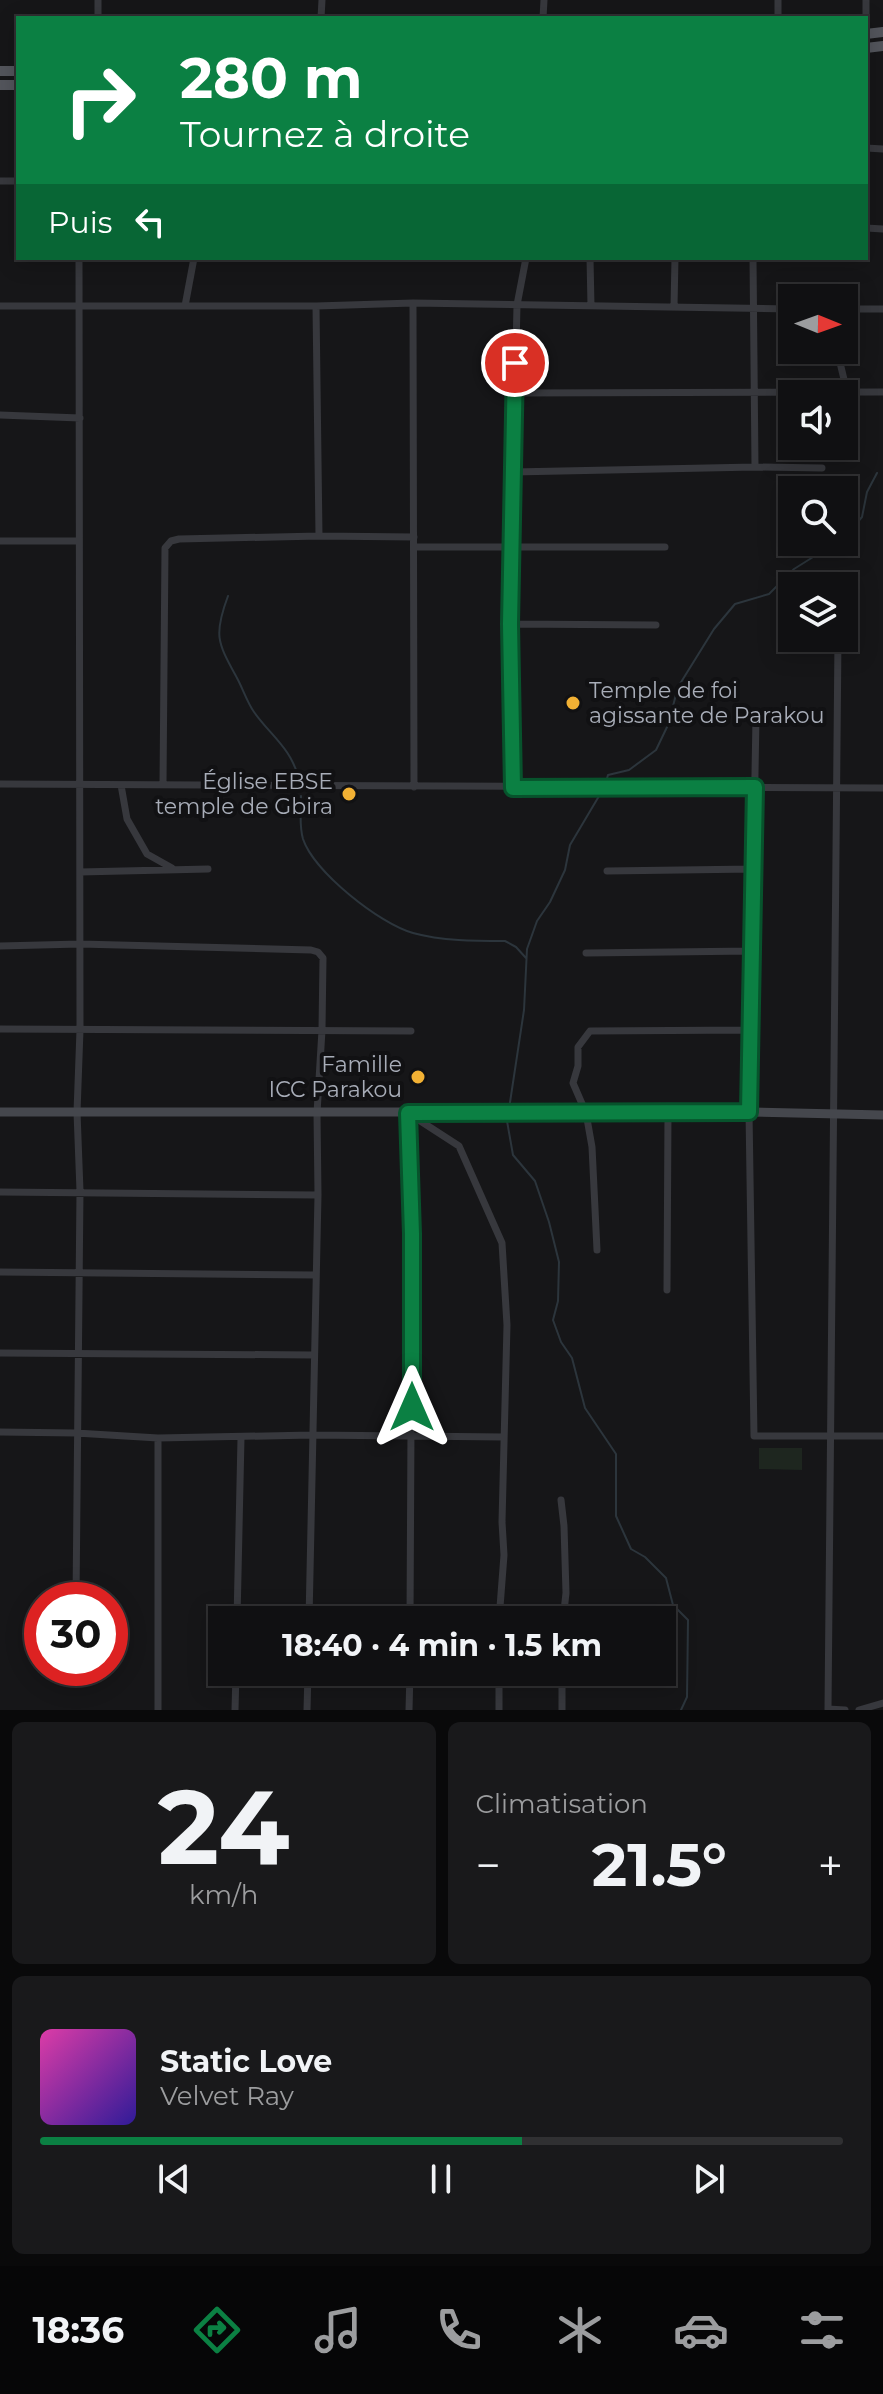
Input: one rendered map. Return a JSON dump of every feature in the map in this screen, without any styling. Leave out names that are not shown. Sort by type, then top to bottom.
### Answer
[{"type":"street","points":[[76,1582],[80,1191],[77,1112],[80,1030],[79,260]]},
{"type":"street","points":[[185,306],[194,260]]},
{"type":"street","points":[[513,788],[510,624],[513,472],[517,305],[526,260]]},
{"type":"street","points":[[590,260],[591,306]]},
{"type":"street","points":[[674,307],[675,260]]},
{"type":"street","points":[[753,260],[755,467]]},
{"type":"street","points":[[0,306],[413,303],[778,309]]},
{"type":"street","points":[[413,303],[414,787]]},
{"type":"street","points":[[316,306],[319,536]]},
{"type":"street","points":[[858,309],[883,309]]},
{"type":"street","points":[[858,392],[883,392]]},
{"type":"street","points":[[515,393],[778,393]]},
{"type":"street","points":[[0,415],[80,418]]},
{"type":"street","points":[[513,472],[822,468]]},
{"type":"street","points":[[163,785],[165,548],[171,541],[319,536],[414,537]]},
{"type":"street","points":[[0,541],[79,541]]},
{"type":"street","points":[[414,547],[665,547]]},
{"type":"street","points":[[510,624],[656,625]]},
{"type":"street","points":[[838,652],[828,1709],[845,1710]]},
{"type":"street","points":[[756,717],[749,1112],[754,1436],[883,1436]]},
{"type":"street","points":[[0,784],[883,788]]},
{"type":"street","points":[[121,785],[127,819],[147,854],[174,869]]},
{"type":"street","points":[[80,872],[208,869]]},
{"type":"street","points":[[607,871],[753,869]]},
{"type":"street","points":[[0,946],[80,944],[295,950],[318,952],[323,958],[317,1113],[309,1606]]},
{"type":"street","points":[[586,953],[752,951]]},
{"type":"street","points":[[0,1029],[411,1031]]},
{"type":"street","points":[[597,1250],[592,1147],[586,1113],[573,1083],[578,1066],[578,1047],[590,1031],[751,1030]]},
{"type":"street","points":[[0,1112],[749,1112],[883,1115]]},
{"type":"street","points":[[408,1113],[412,1234],[410,1606]]},
{"type":"street","points":[[408,1113],[459,1146],[502,1243],[507,1325],[502,1522],[504,1555],[500,1606]]},
{"type":"street","points":[[667,1290],[668,1113]]},
{"type":"street","points":[[0,1192],[318,1195]]},
{"type":"street","points":[[0,1272],[316,1275]]},
{"type":"street","points":[[0,1353],[314,1355]]},
{"type":"street","points":[[0,1432],[158,1438],[312,1435],[504,1437]]},
{"type":"street","points":[[158,1438],[158,1710]]},
{"type":"street","points":[[237,1606],[241,1438]]},
{"type":"street","points":[[561,1500],[565,1606]]},
{"type":"street","points":[[235,1710],[236,1686]]},
{"type":"street","points":[[307,1710],[308,1686]]},
{"type":"street","points":[[409,1710],[410,1686]]},
{"type":"street","points":[[499,1686],[499,1710]]},
{"type":"street","points":[[562,1686],[562,1710]]},
{"type":"street","points":[[859,1710],[883,1703]]},
{"type":"shaded area","points":[[759,1448],[802,1448],[802,1470],[759,1469]]},
{"type":"waterway","points":[[858,522],[862,517],[867,492],[877,473]]},
{"type":"waterway","points":[[605,785],[608,775],[629,770],[656,750],[668,725],[678,687],[714,629],[735,604],[769,594],[794,569],[815,556]]},
{"type":"waterway","points":[[228,596],[219,630],[225,656],[252,708],[286,751],[299,779]]},
{"type":"waterway","points":[[509,1109],[524,1010],[527,949],[537,921],[565,870],[570,845],[602,791]]},
{"type":"waterway","points":[[301,796],[302,834],[310,852],[334,881],[367,908],[413,933],[447,939],[505,941],[526,958]]},
{"type":"waterway","points":[[508,1115],[513,1155],[535,1181],[559,1262],[558,1301],[553,1320],[561,1342],[572,1358],[585,1408],[616,1454],[616,1516],[631,1549],[645,1557],[666,1578],[673,1605],[688,1620],[687,1697],[681,1710]]},
{"type":"place","name":"Temple de foi agissante de Parakou","points":[[573,703]]},
{"type":"place","name":"Église EBSE temple de Gbira","points":[[349,794]]},
{"type":"place","name":"Famille ICC Parakou","points":[[418,1077]]},
{"type":"route","points":[[412,1407],[408,1113],[749,1112],[755,787],[513,788],[510,624],[515,363]]}]
